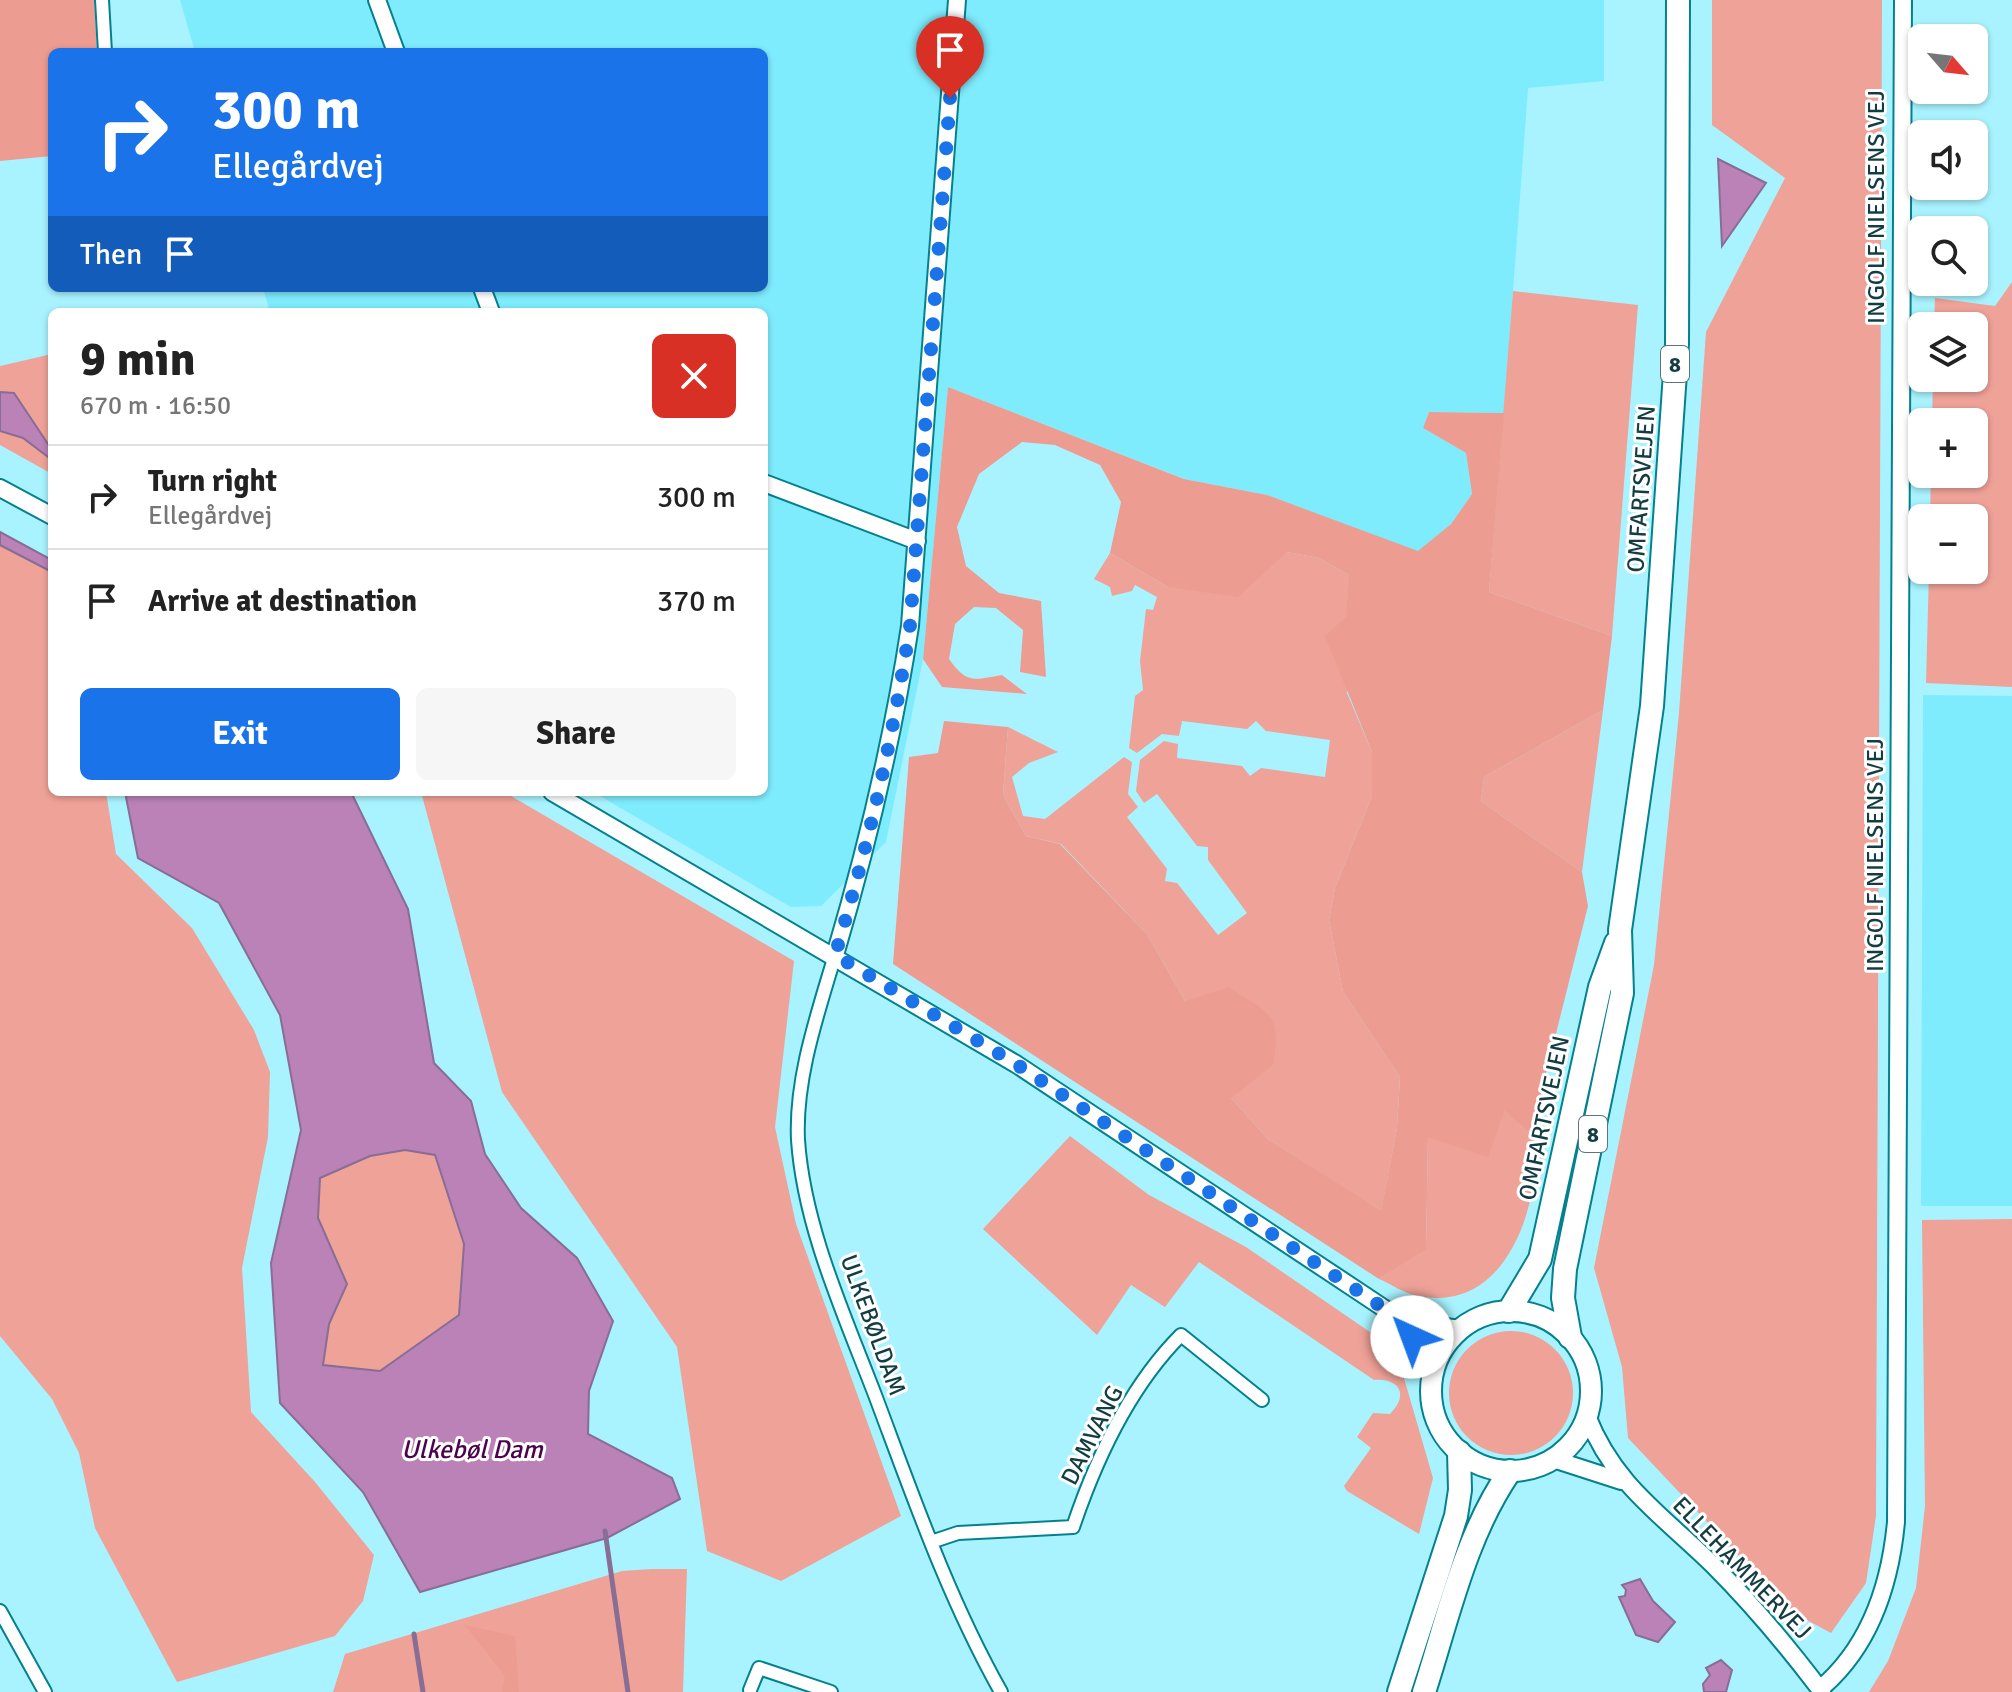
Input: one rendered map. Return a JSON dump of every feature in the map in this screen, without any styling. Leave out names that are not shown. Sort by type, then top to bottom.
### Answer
[{"type":"highway","name":"OMFARTSVEJEN","points":[[1570,1337],[1563,1298],[1565,1269],[1622,993],[1620,930],[1652,706],[1677,344],[1678,0]]},
{"type":"highway","name":"OMFARTSVEJEN","points":[[1509,1311],[1540,1259],[1600,987],[1620,930]]},
{"type":"highway","points":[[1399,1692],[1456,1516],[1460,1490],[1459,1452]]},
{"type":"highway","points":[[1424,1692],[1478,1527],[1510,1471]]},
{"type":"main road","points":[[1570,1337],[1536,1315],[1509,1311],[1478,1318],[1460,1329],[1446,1345],[1434,1368],[1431,1395],[1436,1420],[1459,1452],[1483,1466],[1510,1471],[1553,1459],[1577,1436],[1587,1416]]},
{"type":"main road","name":"8","points":[[1570,1337],[1583,1357],[1590,1380],[1587,1416]]},
{"type":"street","points":[[102,0],[105,48]]},
{"type":"street","points":[[377,0],[395,48]]},
{"type":"street","points":[[835,955],[865,855],[899,700],[917,541],[957,0]]},
{"type":"street","name":"INGOLF NIELSENS VEJ","points":[[1821,1691],[1851,1656],[1879,1606],[1892,1564],[1896,1522],[1903,0]]},
{"type":"street","points":[[768,485],[917,541]]},
{"type":"street","points":[[0,488],[48,514]]},
{"type":"street","points":[[559,796],[835,955],[1016,1064],[1385,1309],[1416,1323],[1460,1329]]},
{"type":"street","name":"ULKEBØLDAM","points":[[835,955],[803,1080],[798,1137],[802,1178],[810,1211],[852,1334],[931,1542],[965,1628],[1001,1692]]},
{"type":"street","points":[[1385,1309],[1434,1368]]},
{"type":"street","name":"DAMVANG","points":[[931,1542],[958,1533],[1073,1527],[1091,1474],[1155,1361],[1181,1335],[1262,1400]]},
{"type":"street","name":"ELLEHAMMERVEJ","points":[[1587,1416],[1596,1440],[1623,1481],[1726,1578],[1764,1619],[1821,1691]]},
{"type":"street","name":"ELLEHAMMERVEJ","points":[[1553,1459],[1623,1481]]},
{"type":"street","points":[[0,1611],[45,1692]]},
{"type":"street","points":[[750,1690],[759,1668],[831,1692]]},
{"type":"shaded area","points":[[0,0],[94,0],[97,48],[48,48],[48,156],[0,161]]},
{"type":"shaded area","points":[[180,0],[1604,0],[1604,81],[1528,88],[1504,413],[1429,412],[1423,428],[1466,453],[1472,494],[1451,524],[1418,552],[1267,495],[1185,479],[948,387],[923,659],[886,842],[821,906],[791,907],[600,796],[768,796],[768,308],[269,308],[264,292],[768,292],[768,48],[194,48]]},
{"type":"shaded area","points":[[1712,0],[1882,0],[1876,1516],[1866,1583],[1831,1633],[1792,1612],[1628,1438],[1622,1367],[1594,1268],[1654,965],[1679,713],[1706,332],[1785,178],[1712,125]]},
{"type":"shaded area","points":[[2012,282],[2012,687],[1926,683],[1929,584],[1988,584],[1988,504],[1930,504],[1931,488],[1988,488],[1988,408],[1932,408],[1933,392],[1988,392],[1988,312],[1934,312],[1935,298],[1995,306]]},
{"type":"shaded area","points":[[1513,291],[1638,305],[1612,636],[1489,592]]},
{"type":"shaded area","points":[[48,355],[48,472],[0,445],[0,366]]},
{"type":"shaded area","points":[[948,387],[1184,479],[1267,495],[1418,551],[1451,524],[1472,494],[1466,453],[1423,428],[1429,412],[1504,413],[1489,592],[1612,636],[1603,710],[1484,777],[1481,801],[1582,872],[1588,906],[1531,1133],[1504,1111],[1488,1157],[1428,1137],[1426,1249],[1379,1279],[893,964],[909,757],[938,753],[944,721],[1008,727],[1003,795],[1026,836],[1060,844],[1147,934],[1185,1001],[1229,987],[1270,1017],[1276,1034],[1273,1065],[1231,1098],[1268,1139],[1381,1211],[1397,1128],[1400,1077],[1343,992],[1329,920],[1335,888],[1372,796],[1372,752],[1325,636],[1346,617],[1349,575],[1319,558],[1287,552],[1238,597],[1168,587],[1110,553],[1121,502],[1100,465],[1055,445],[1022,442],[979,474],[957,527],[966,566],[999,593],[1041,601],[1046,677],[1020,672],[1023,630],[996,608],[974,607],[955,624],[949,659],[966,676],[977,679],[1002,675],[1027,694],[942,687],[923,659]]},
{"type":"shaded area","points":[[0,545],[48,570],[48,796],[107,796],[116,854],[192,928],[254,1030],[270,1072],[268,1137],[242,1268],[251,1412],[315,1482],[374,1555],[363,1601],[335,1636],[177,1682],[95,1528],[79,1453],[52,1399],[0,1336]]},
{"type":"shaded area","points":[[1287,552],[1319,558],[1349,575],[1347,693],[1372,752],[1372,796],[1335,888],[1329,920],[1343,992],[1400,1077],[1397,1128],[1381,1212],[1268,1139],[1231,1098],[1185,1001],[1147,934],[1061,844],[1026,836],[1003,795],[1008,727],[1058,752],[1029,763],[1012,777],[1023,816],[1045,819],[1124,757],[1132,762],[1128,794],[1138,807],[1127,817],[1167,869],[1165,881],[1177,883],[1218,935],[1247,913],[1208,860],[1208,847],[1197,846],[1157,794],[1144,803],[1136,791],[1140,760],[1164,741],[1178,744],[1177,758],[1242,766],[1250,776],[1261,768],[1325,777],[1330,740],[1266,731],[1256,721],[1247,729],[1182,721],[1179,736],[1162,734],[1137,753],[1129,748],[1135,696],[1143,690],[1140,661],[1146,609],[1153,610],[1157,597],[1135,585],[1132,591],[1112,596],[1110,587],[1094,579],[1110,553],[1168,587]]},
{"type":"shaded area","points":[[1923,695],[2012,696],[2012,1206],[1921,1206]]},
{"type":"shaded area","points":[[1603,710],[1582,872],[1481,801],[1484,777]]},
{"type":"shaded area","points":[[422,796],[511,796],[794,961],[775,1127],[796,1224],[901,1516],[781,1581],[707,1551],[677,1347],[502,1092]]},
{"type":"shaded area","points":[[1504,1111],[1532,1135],[1537,1159],[1524,1221],[1506,1258],[1494,1274],[1479,1286],[1441,1298],[1413,1295],[1379,1279],[1426,1248],[1428,1137]]},
{"type":"shaded area","points":[[1070,1136],[1149,1195],[1246,1247],[1383,1341],[1397,1354],[1433,1478],[1419,1534],[1347,1491],[1344,1486],[1371,1448],[1357,1437],[1373,1413],[1390,1414],[1396,1407],[1400,1394],[1395,1385],[1374,1380],[1199,1262],[1165,1307],[1131,1285],[1097,1335],[983,1229]]},
{"type":"shaded area","points":[[405,1150],[435,1155],[464,1244],[459,1315],[380,1371],[323,1365],[329,1324],[347,1284],[318,1218],[320,1177],[370,1156]]},
{"type":"shaded area","points":[[2012,1219],[2012,1692],[1869,1692],[1888,1661],[1916,1588],[1925,1506],[1922,1220]]},
{"type":"shaded area","points":[[1511,1331],[1535,1336],[1555,1349],[1568,1369],[1573,1393],[1568,1417],[1555,1437],[1535,1450],[1511,1455],[1487,1450],[1467,1437],[1454,1417],[1449,1393],[1454,1369],[1467,1349],[1487,1336]]},
{"type":"shaded area","points":[[687,1569],[683,1692],[333,1692],[345,1654],[622,1571]]},
{"type":"shaded area","points":[[465,1625],[515,1636],[519,1692],[502,1692],[505,1676]]},
{"type":"water","points":[[1718,159],[1766,183],[1722,246]]},
{"type":"water","points":[[0,392],[14,393],[48,444],[48,457],[23,438],[0,431]]},
{"type":"water","points":[[0,532],[48,558],[48,570],[0,545]]},
{"type":"water","name":"Ulkebøl Dam","points":[[126,796],[353,796],[408,909],[434,1063],[471,1101],[485,1154],[521,1208],[577,1258],[613,1321],[589,1391],[588,1434],[672,1478],[680,1499],[607,1538],[420,1592],[363,1492],[280,1403],[271,1263],[301,1130],[280,1015],[219,903],[138,858]],"holes":[[[405,1150],[435,1155],[464,1244],[459,1315],[380,1371],[323,1365],[329,1324],[347,1284],[318,1218],[320,1178],[370,1156]]]},
{"type":"water","points":[[1640,1579],[1653,1601],[1675,1622],[1658,1642],[1636,1635],[1619,1597],[1625,1596],[1626,1590],[1622,1585]]},
{"type":"water","points":[[1721,1660],[1732,1670],[1726,1692],[1704,1692],[1703,1684],[1710,1675],[1706,1668]]},
{"type":"waterway","points":[[605,1531],[628,1692]]},
{"type":"waterway","points":[[414,1634],[423,1692]]},
{"type":"route","points":[[950,98],[910,626],[899,700],[865,855],[835,955],[1016,1064],[1385,1309],[1412,1337]]}]
